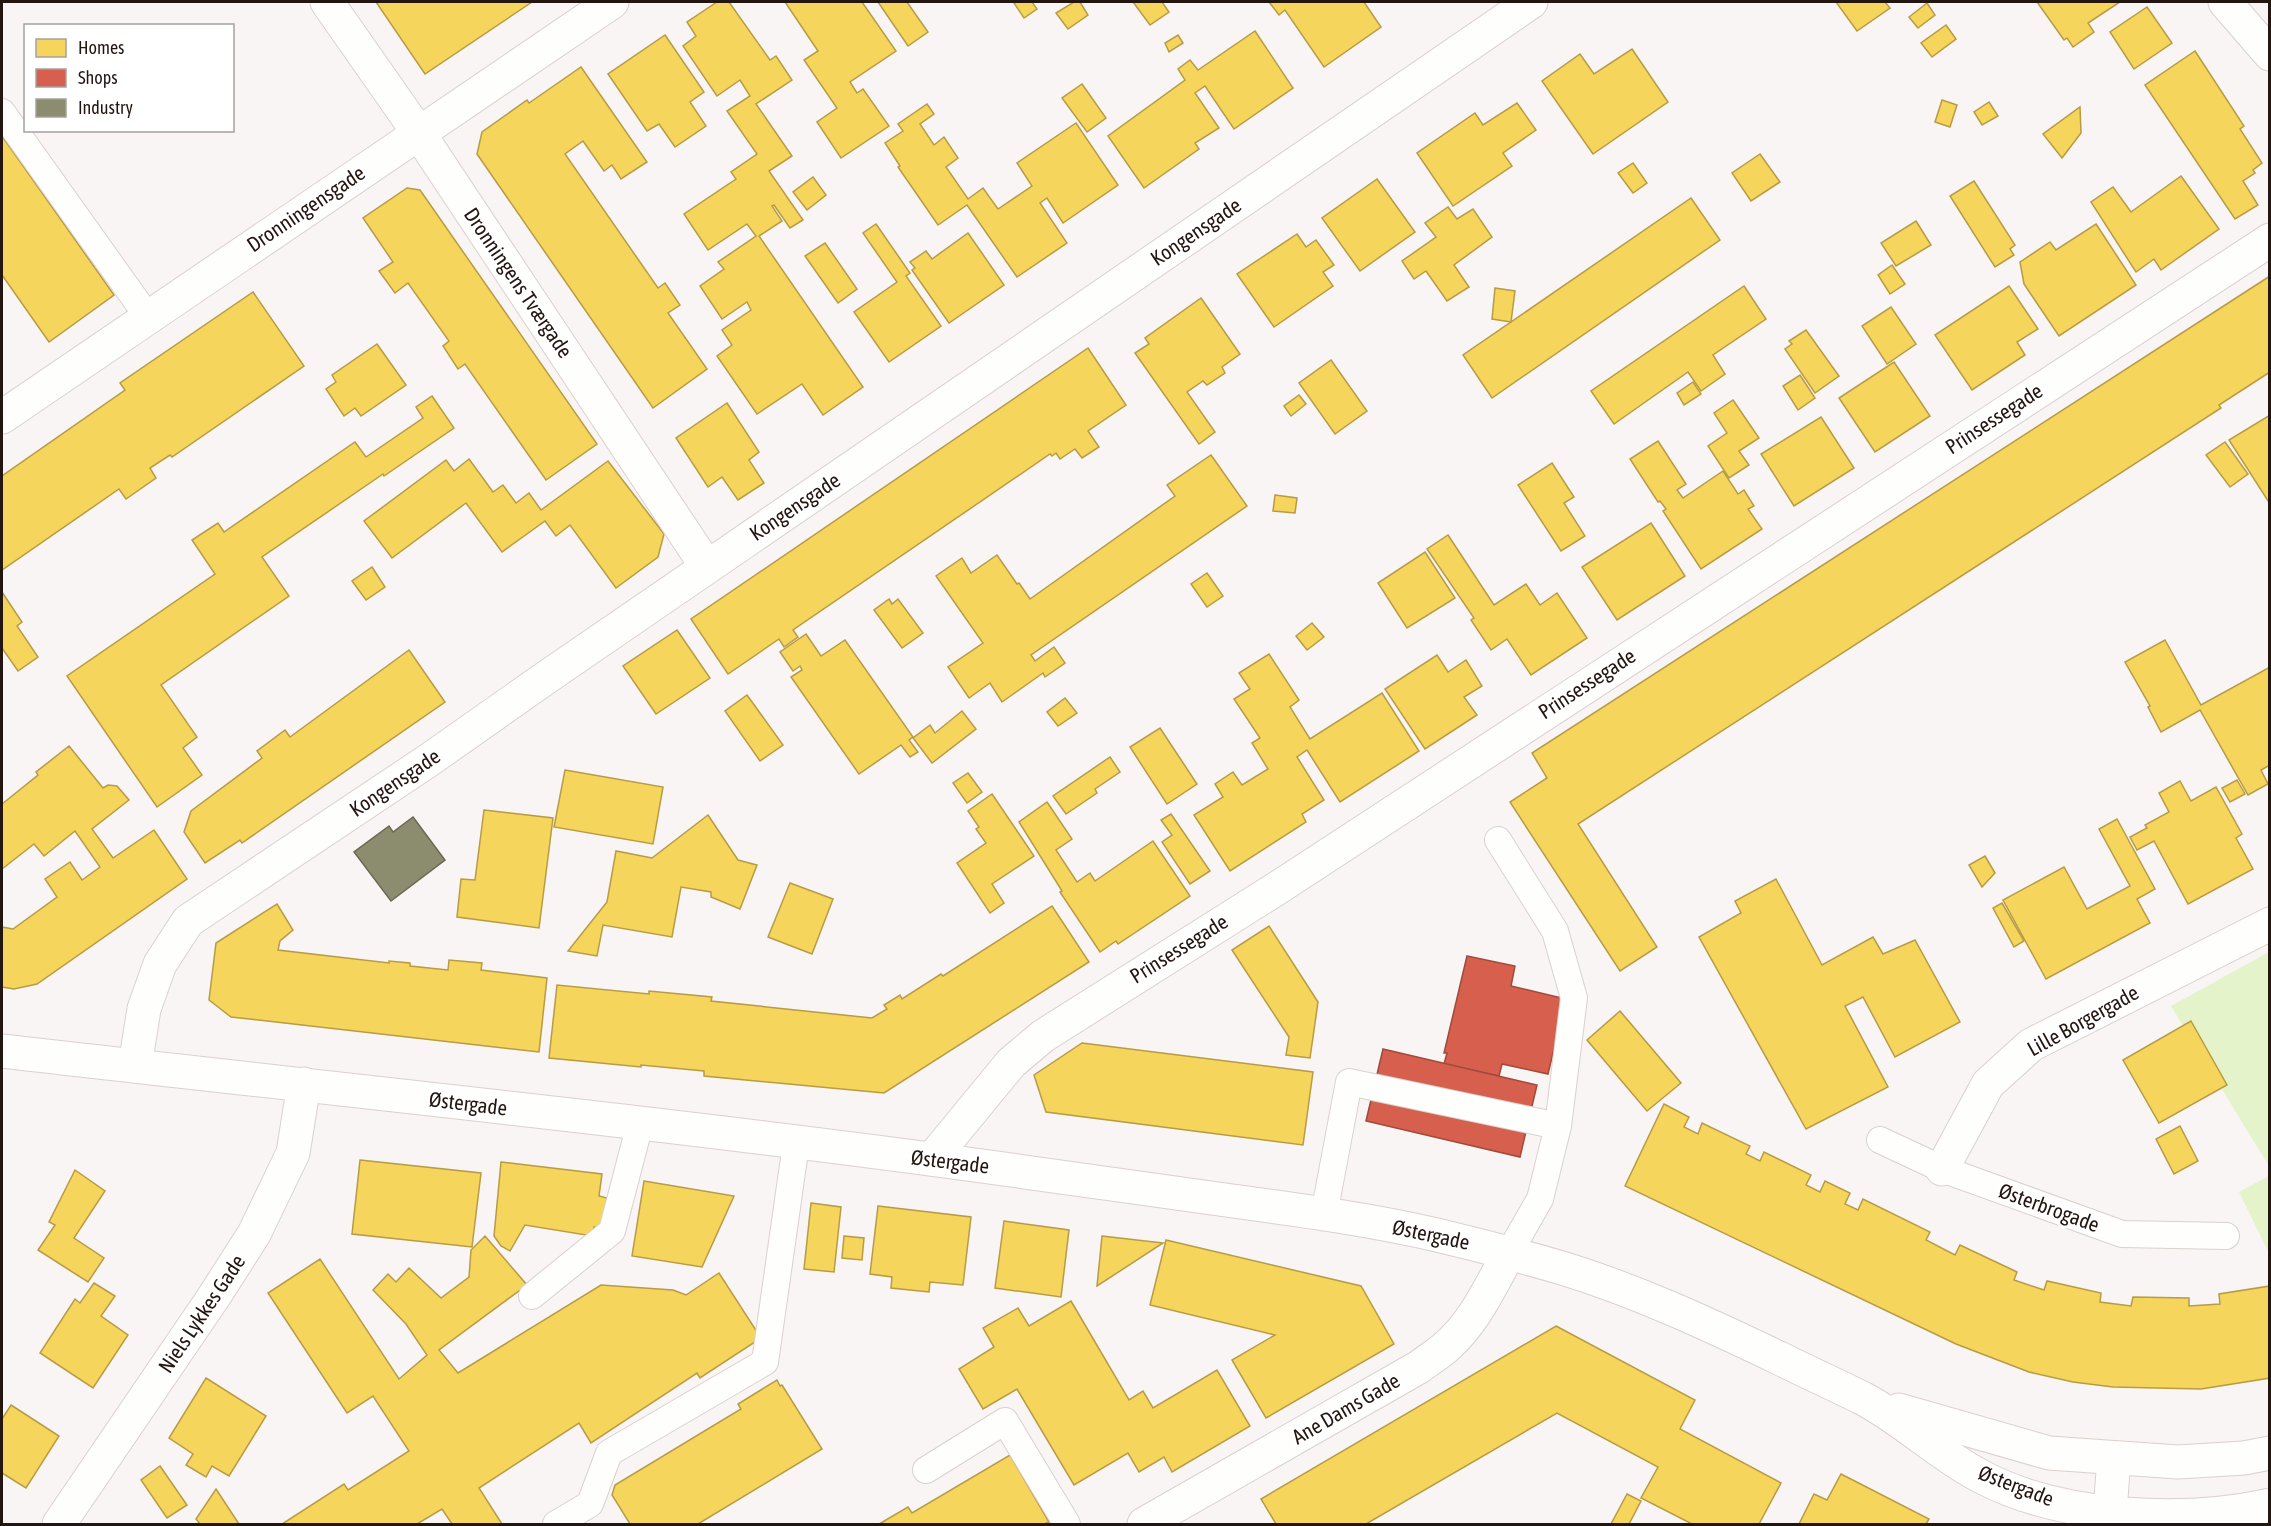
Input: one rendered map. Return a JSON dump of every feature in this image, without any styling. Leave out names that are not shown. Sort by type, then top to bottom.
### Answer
[{"type":"street","name":"Dronningens Tværgade","points":[[327,2],[418,132],[707,567]]},
{"type":"street","name":"Dronningensgade","points":[[2,417],[612,2]]},
{"type":"street","name":"Kongensgade","points":[[135,1066],[144,1009],[160,964],[188,921],[429,760],[1531,2]]},
{"type":"street","points":[[2225,2],[2270,54]]},
{"type":"street","name":"Prinsessegade","points":[[932,1159],[1011,1063],[1042,1036],[1279,886],[2270,240]]},
{"type":"street","name":"Lille Borgergade","points":[[1942,1169],[1988,1084],[2031,1045],[2270,924]]},
{"type":"street","name":"Østergade","points":[[2,1051],[304,1084],[932,1159],[1324,1214],[1432,1233],[1582,1274],[1647,1298],[1735,1337],[1868,1401],[1982,1477],[2027,1495],[2110,1519]]},
{"type":"street","name":"Niels Lykkes Gade","points":[[58,1524],[213,1298],[254,1234],[293,1153],[304,1084]]},
{"type":"street","name":"Ane Dams Gade","points":[[1144,1524],[1419,1367],[1447,1347],[1479,1307],[1509,1253]]},
{"type":"street","name":"Østergade","points":[[1868,1401],[2049,1453],[2114,1459]]},
{"type":"street","points":[[2270,1453],[2244,1458],[2178,1462],[2114,1459],[2110,1519],[2182,1516],[2270,1505]]},
{"type":"lane","points":[[2,112],[148,317]]},
{"type":"lane","points":[[1498,840],[1555,931],[1574,998],[1558,1126],[1540,1199],[1509,1253]]},
{"type":"lane","points":[[1324,1214],[1349,1082],[1558,1126]]},
{"type":"lane","points":[[532,1296],[612,1231],[640,1124]]},
{"type":"lane","name":"Østerbrogade","points":[[1880,1140],[1942,1169],[2122,1234],[2226,1236]]},
{"type":"lane","points":[[556,1524],[590,1504],[609,1453],[765,1362],[796,1144]]},
{"type":"lane","points":[[926,1470],[1005,1421],[1066,1524]]},
{"type":"green space","points":[[2269,952],[2269,1166],[2171,1006]]},
{"type":"green space","points":[[2269,1176],[2269,1253],[2239,1192]]},
{"type":"building: Homes","points":[[376,2],[532,2],[425,74]]},
{"type":"building: Homes","points":[[717,2],[729,2],[770,60],[776,56],[792,80],[756,104],[792,156],[769,171],[803,220],[790,228],[774,205],[772,206],[782,221],[759,236],[863,387],[823,415],[802,384],[757,414],[717,356],[732,345],[722,330],[751,310],[747,302],[722,319],[700,286],[724,269],[718,262],[756,236],[747,224],[708,250],[684,214],[736,179],[731,172],[757,154],[727,111],[750,96],[740,80],[717,96],[683,46],[696,36],[687,22]]},
{"type":"building: Homes","points":[[785,2],[862,2],[896,51],[850,82],[857,93],[863,89],[889,126],[841,158],[817,122],[837,108],[804,60],[818,51]]},
{"type":"building: Homes","points":[[878,2],[907,2],[928,32],[908,46]]},
{"type":"building: Homes","points":[[1032,2],[1037,9],[1024,18],[1014,3]]},
{"type":"building: Homes","points":[[1074,2],[1080,2],[1088,15],[1068,29],[1056,13]]},
{"type":"building: Homes","points":[[1133,2],[1162,2],[1169,12],[1150,25]]},
{"type":"building: Homes","points":[[1269,2],[1364,2],[1381,27],[1324,67],[1285,10],[1279,15]]},
{"type":"building: Homes","points":[[1836,2],[1885,2],[1890,8],[1857,31]]},
{"type":"building: Homes","points":[[2037,2],[2120,2],[2088,23],[2094,32],[2073,47],[2067,38],[2064,40]]},
{"type":"building: Homes","points":[[1927,3],[1935,15],[1918,28],[1909,17]]},
{"type":"building: Homes","points":[[2147,7],[2172,43],[2134,69],[2110,32]]},
{"type":"building: Homes","points":[[1946,25],[1956,39],[1932,57],[1921,43]]},
{"type":"building: Homes","points":[[1255,31],[1293,88],[1234,129],[1205,86],[1195,93],[1219,128],[1195,143],[1199,149],[1144,188],[1108,136],[1185,80],[1178,69],[1190,60],[1198,70]]},
{"type":"building: Homes","points":[[665,35],[704,92],[690,102],[706,126],[675,147],[659,124],[647,131],[608,74]]},
{"type":"building: Homes","points":[[1178,35],[1183,43],[1169,52],[1165,43]]},
{"type":"building: Homes","points":[[1632,49],[1668,102],[1593,154],[1542,81],[1580,54],[1594,74]]},
{"type":"building: Homes","points":[[2195,51],[2244,126],[2240,129],[2262,163],[2253,170],[2255,173],[2243,181],[2258,205],[2235,219],[2145,85]]},
{"type":"building: Homes","points":[[581,67],[647,162],[621,179],[612,165],[604,171],[583,141],[565,154],[658,288],[665,283],[680,305],[668,313],[707,369],[653,408],[477,154],[482,132],[527,100],[529,103]]},
{"type":"building: Homes","points":[[1082,84],[1106,118],[1087,132],[1062,98]]},
{"type":"building: Homes","points":[[1942,100],[1957,105],[1950,127],[1935,122]]},
{"type":"building: Homes","points":[[1989,102],[1998,116],[1982,125],[1974,112]]},
{"type":"building: Homes","points":[[1517,103],[1536,130],[1503,153],[1512,166],[1453,206],[1417,153],[1475,113],[1483,125]]},
{"type":"building: Homes","points":[[927,104],[934,114],[920,124],[934,145],[944,137],[958,158],[946,167],[968,199],[983,188],[998,209],[1032,186],[1017,163],[1076,123],[1118,185],[1063,223],[1047,198],[1040,203],[1067,243],[1017,277],[967,205],[938,225],[898,167],[900,166],[885,143],[903,131],[898,124]]},
{"type":"building: Homes","points":[[2080,107],[2081,133],[2062,158],[2043,134]]},
{"type":"building: Homes","points":[[2,136],[114,295],[49,342],[2,275]]},
{"type":"building: Homes","points":[[1760,154],[1780,182],[1751,201],[1732,173]]},
{"type":"building: Homes","points":[[1633,163],[1647,183],[1633,193],[1618,173]]},
{"type":"building: Homes","points":[[2181,176],[2219,229],[2161,270],[2154,259],[2136,272],[2091,202],[2113,187],[2131,212]]},
{"type":"building: Homes","points":[[813,177],[826,195],[807,210],[793,192]]},
{"type":"building: Homes","points":[[1377,179],[1415,232],[1360,271],[1322,218]]},
{"type":"building: Homes","points":[[1974,181],[2015,245],[2010,249],[2014,255],[1995,267],[1950,196]]},
{"type":"building: Homes","points":[[407,188],[420,190],[597,444],[546,480],[465,364],[458,369],[443,346],[449,341],[408,283],[395,293],[379,271],[393,262],[363,218]]},
{"type":"building: Homes","points":[[1691,198],[1720,240],[1492,398],[1463,355]]},
{"type":"building: Homes","points":[[1448,207],[1457,219],[1473,209],[1492,237],[1454,265],[1469,287],[1447,301],[1426,271],[1414,279],[1402,261],[1436,237],[1425,223]]},
{"type":"building: Homes","points":[[1916,221],[1931,245],[1896,266],[1881,243]]},
{"type":"building: Homes","points":[[876,224],[910,273],[906,276],[941,326],[889,362],[854,312],[897,282],[863,233]]},
{"type":"building: Homes","points":[[2096,224],[2136,285],[2059,336],[2024,284],[2020,262],[2050,242],[2056,250]]},
{"type":"building: Homes","points":[[968,233],[1004,285],[949,323],[912,270],[915,268],[910,262],[926,251],[932,259]]},
{"type":"building: Homes","points":[[1297,234],[1306,247],[1316,240],[1334,265],[1323,272],[1333,286],[1274,327],[1237,274]]},
{"type":"building: Homes","points":[[825,243],[857,289],[838,303],[805,256]]},
{"type":"building: Homes","points":[[1892,265],[1905,284],[1890,294],[1878,275]]},
{"type":"building: Homes","points":[[2270,276],[2270,372],[2219,405],[2221,408],[1578,824],[1657,947],[1620,971],[1510,802],[1547,778],[1532,753]]},
{"type":"building: Homes","points":[[1744,286],[1766,319],[1713,355],[1725,374],[1701,391],[1688,372],[1614,424],[1591,391]]},
{"type":"building: Homes","points":[[2009,286],[2038,329],[2017,342],[2025,355],[1972,390],[1935,335]]},
{"type":"building: Homes","points":[[1495,288],[1515,291],[1511,322],[1492,319]]},
{"type":"building: Homes","points":[[253,292],[304,366],[172,457],[170,455],[150,468],[156,478],[126,499],[119,489],[2,570],[2,476],[125,390],[120,383]]},
{"type":"building: Homes","points":[[1201,298],[1240,354],[1222,367],[1225,373],[1207,385],[1203,381],[1187,392],[1215,432],[1199,444],[1135,353],[1149,344],[1145,338]]},
{"type":"building: Homes","points":[[1891,307],[1916,344],[1887,364],[1862,326]]},
{"type":"building: Homes","points":[[1806,330],[1839,376],[1815,393],[1785,349],[1792,344],[1789,341]]},
{"type":"building: Homes","points":[[377,344],[406,385],[361,416],[355,408],[344,416],[326,389],[336,382],[332,375]]},
{"type":"building: Homes","points":[[1088,348],[1126,405],[1088,431],[1099,447],[1082,458],[1075,449],[1060,459],[1056,453],[1052,456],[1050,454],[793,630],[798,637],[784,647],[779,639],[728,674],[691,619]]},
{"type":"building: Homes","points":[[1331,360],[1367,411],[1335,434],[1299,383]]},
{"type":"building: Homes","points":[[1894,362],[1930,416],[1875,452],[1839,398]]},
{"type":"building: Homes","points":[[1800,375],[1815,398],[1798,410],[1783,386]]},
{"type":"building: Homes","points":[[1693,382],[1701,394],[1684,405],[1677,393]]},
{"type":"building: Homes","points":[[1299,395],[1306,404],[1291,416],[1284,406]]},
{"type":"building: Homes","points":[[432,396],[454,428],[262,557],[289,596],[161,685],[197,737],[183,748],[202,775],[157,807],[67,676],[215,574],[192,540],[218,523],[224,532],[355,442],[366,457],[423,418],[416,407]]},
{"type":"building: Homes","points":[[1733,400],[1759,438],[1739,451],[1749,465],[1729,478],[1708,446],[1727,433],[1714,413]]},
{"type":"building: Homes","points":[[727,403],[759,452],[749,460],[764,483],[738,500],[722,477],[708,487],[676,438]]},
{"type":"building: Homes","points":[[2270,415],[2270,504],[2229,440]]},
{"type":"building: Homes","points":[[1821,417],[1854,468],[1794,506],[1761,454]]},
{"type":"building: Homes","points":[[1658,441],[1686,484],[1677,490],[1683,498],[1723,471],[1738,494],[1744,490],[1754,506],[1748,509],[1762,529],[1701,569],[1663,511],[1666,509],[1660,501],[1658,502],[1630,459]]},
{"type":"building: Homes","points":[[2225,442],[2248,474],[2230,487],[2206,455]]},
{"type":"building: Homes","points":[[1211,455],[1247,506],[1031,655],[1035,661],[1054,647],[1065,663],[1045,677],[1043,673],[1002,702],[990,683],[969,698],[948,667],[983,643],[936,576],[962,558],[971,573],[997,555],[1030,599],[1175,496],[1167,485]]},
{"type":"building: Homes","points":[[469,459],[493,492],[503,485],[516,503],[529,493],[541,510],[608,461],[664,534],[658,557],[616,588],[570,525],[556,536],[545,521],[502,552],[466,503],[392,558],[364,521],[446,460],[454,471]]},
{"type":"building: Homes","points":[[1552,463],[1574,497],[1564,503],[1585,536],[1561,551],[1518,485]]},
{"type":"building: Homes","points":[[1275,495],[1297,498],[1295,513],[1273,511]]},
{"type":"building: Homes","points":[[1651,523],[1685,576],[1617,620],[1582,567]]},
{"type":"building: Homes","points":[[1448,535],[1494,605],[1526,584],[1540,605],[1557,593],[1587,638],[1531,675],[1507,639],[1491,650],[1471,620],[1474,618],[1427,549]]},
{"type":"building: Homes","points":[[1425,552],[1455,598],[1407,628],[1378,583]]},
{"type":"building: Homes","points":[[372,567],[385,587],[366,600],[352,581]]},
{"type":"building: Homes","points":[[1207,573],[1223,596],[1207,607],[1191,584]]},
{"type":"building: Homes","points":[[2,592],[22,622],[17,626],[38,657],[18,671],[2,648]]},
{"type":"building: Homes","points":[[889,599],[892,604],[898,599],[923,633],[902,648],[874,610]]},
{"type":"building: Homes","points":[[1312,623],[1324,637],[1307,650],[1296,636]]},
{"type":"building: Homes","points":[[677,630],[710,678],[656,714],[623,666]]},
{"type":"building: Homes","points":[[806,634],[821,656],[845,640],[913,737],[909,740],[918,752],[910,757],[901,745],[859,774],[791,677],[802,670],[800,666],[793,671],[780,652]]},
{"type":"building: Homes","points":[[2165,640],[2201,705],[2270,667],[2270,765],[2261,770],[2268,784],[2248,795],[2200,710],[2161,732],[2148,707],[2150,706],[2125,662]]},
{"type":"building: Homes","points":[[409,650],[445,702],[242,843],[240,840],[205,863],[184,832],[191,811],[262,758],[257,751],[285,730],[290,737]]},
{"type":"building: Homes","points":[[1269,654],[1299,700],[1290,707],[1310,739],[1382,693],[1419,751],[1340,802],[1307,750],[1297,757],[1324,800],[1302,814],[1306,822],[1230,871],[1194,815],[1223,797],[1215,784],[1233,772],[1242,785],[1268,769],[1252,743],[1260,738],[1234,699],[1250,689],[1239,673]]},
{"type":"building: Homes","points":[[1437,655],[1448,672],[1466,660],[1482,686],[1464,697],[1477,715],[1425,749],[1385,689]]},
{"type":"building: Homes","points":[[747,695],[783,745],[760,761],[725,711]]},
{"type":"building: Homes","points":[[1065,698],[1077,713],[1058,726],[1047,712]]},
{"type":"building: Homes","points":[[962,711],[976,729],[932,763],[913,738],[930,725],[935,733]]},
{"type":"building: Homes","points":[[1160,728],[1197,784],[1167,804],[1130,747]]},
{"type":"building: Homes","points":[[69,746],[103,788],[108,785],[117,786],[129,800],[92,829],[113,858],[154,830],[187,879],[37,984],[14,989],[2,987],[2,927],[13,929],[57,897],[45,879],[70,862],[82,880],[100,867],[75,831],[44,856],[34,844],[2,869],[2,804],[38,775],[36,772]]},
{"type":"building: Homes","points":[[1110,757],[1120,772],[1095,789],[1097,793],[1066,814],[1053,796]]},
{"type":"building: Homes","points":[[565,770],[663,787],[653,844],[554,827]]},
{"type":"building: Homes","points":[[968,773],[982,792],[967,803],[953,783]]},
{"type":"building: Homes","points":[[2237,780],[2245,794],[2230,802],[2222,788]]},
{"type":"building: Homes","points":[[2180,781],[2191,801],[2216,787],[2242,834],[2236,838],[2253,869],[2188,904],[2154,841],[2137,850],[2130,837],[2147,828],[2145,825],[2169,812],[2159,793]]},
{"type":"building: Homes","points":[[992,794],[1034,856],[992,884],[1004,903],[990,913],[957,863],[986,843],[976,829],[979,827],[968,811]]},
{"type":"building: Homes","points":[[1047,802],[1072,839],[1056,850],[1077,882],[1090,873],[1095,881],[1153,841],[1190,896],[1118,944],[1116,941],[1100,952],[1060,892],[1062,891],[1019,822]]},
{"type":"building: Homes","points":[[484,810],[553,818],[539,928],[457,917],[461,879],[475,880]]},
{"type":"building: Homes","points":[[1171,814],[1210,871],[1190,884],[1162,842],[1172,835],[1161,820]]},
{"type":"building: Homes","points":[[708,815],[738,860],[757,865],[740,909],[711,897],[711,892],[681,887],[672,937],[603,925],[597,956],[568,951],[607,902],[616,851],[652,858]]},
{"type":"building: Homes","points":[[2117,819],[2155,889],[2137,899],[2150,923],[2046,979],[2003,900],[2064,867],[2087,909],[2130,886],[2099,829]]},
{"type":"building: Homes","points":[[1985,856],[1995,873],[1982,887],[1969,865]]},
{"type":"building: Homes","points":[[1776,879],[1822,965],[1873,937],[1883,954],[1915,940],[1960,1022],[1895,1057],[1863,997],[1845,1006],[1888,1087],[1806,1129],[1699,937],[1741,913],[1735,901]]},
{"type":"building: Homes","points":[[790,883],[833,899],[812,954],[768,937]]},
{"type":"building: Homes","points":[[2002,903],[2024,941],[2014,947],[1993,908]]},
{"type":"building: Homes","points":[[277,904],[293,930],[280,941],[278,950],[389,963],[389,961],[410,963],[410,966],[448,970],[449,960],[482,963],[481,970],[547,978],[539,1052],[231,1017],[209,1000],[216,943]]},
{"type":"building: Homes","points":[[1052,906],[1089,962],[884,1093],[704,1076],[704,1071],[549,1058],[557,985],[649,994],[649,991],[712,997],[711,1001],[872,1018],[887,1009],[884,1005],[900,995],[902,999],[941,974],[943,976]]},
{"type":"building: Homes","points":[[1269,926],[1318,1002],[1310,1058],[1286,1055],[1289,1037],[1232,950]]},
{"type":"building: Homes","points":[[1620,1011],[1681,1083],[1647,1111],[1587,1040]]},
{"type":"building: Homes","points":[[2191,1021],[2227,1085],[2159,1123],[2123,1060]]},
{"type":"building: Homes","points":[[1082,1043],[1313,1072],[1303,1145],[1046,1112],[1034,1075]]},
{"type":"building: Homes","points":[[1664,1104],[1689,1117],[1684,1127],[1698,1134],[1702,1123],[1750,1146],[1746,1154],[1760,1161],[1764,1152],[1811,1175],[1806,1185],[1820,1192],[1825,1181],[1850,1193],[1845,1204],[1858,1210],[1863,1199],[1930,1232],[1926,1240],[1955,1255],[1960,1245],[2017,1272],[2014,1280],[2044,1290],[2047,1281],[2101,1293],[2100,1302],[2131,1306],[2133,1297],[2189,1298],[2189,1306],[2220,1304],[2219,1294],[2270,1286],[2270,1378],[2201,1389],[2113,1387],[2073,1382],[2029,1372],[1956,1344],[1625,1186]]},
{"type":"building: Homes","points":[[2180,1126],[2198,1161],[2174,1174],[2156,1139]]},
{"type":"building: Homes","points":[[360,1160],[481,1173],[472,1247],[352,1234]]},
{"type":"building: Homes","points":[[501,1162],[602,1174],[599,1196],[607,1198],[603,1229],[594,1227],[592,1236],[525,1225],[510,1251],[501,1246],[494,1236]]},
{"type":"building: Homes","points":[[75,1170],[105,1191],[74,1238],[104,1258],[88,1282],[38,1250],[55,1225],[49,1222]]},
{"type":"building: Homes","points":[[644,1181],[734,1196],[702,1267],[632,1256]]},
{"type":"building: Homes","points":[[811,1203],[841,1207],[834,1272],[804,1269]]},
{"type":"building: Homes","points":[[878,1206],[971,1217],[963,1285],[930,1282],[929,1292],[891,1288],[892,1277],[870,1274]]},
{"type":"building: Homes","points":[[1004,1221],[1069,1230],[1061,1297],[995,1288]]},
{"type":"building: Homes","points":[[485,1236],[527,1285],[439,1350],[458,1373],[601,1285],[673,1290],[686,1295],[719,1273],[761,1338],[700,1378],[697,1373],[591,1443],[579,1423],[479,1488],[502,1524],[452,1524],[442,1509],[417,1524],[282,1524],[344,1484],[348,1490],[409,1451],[373,1396],[347,1413],[268,1293],[320,1259],[399,1379],[427,1355],[406,1324],[373,1290],[388,1274],[396,1282],[409,1268],[441,1298],[469,1277],[471,1250]]},
{"type":"building: Homes","points":[[844,1236],[864,1238],[862,1260],[842,1258]]},
{"type":"building: Homes","points":[[1102,1236],[1163,1243],[1097,1286]]},
{"type":"building: Homes","points":[[1166,1240],[1361,1286],[1394,1344],[1266,1418],[1232,1360],[1275,1335],[1150,1305]]},
{"type":"building: Homes","points":[[94,1283],[115,1296],[101,1316],[128,1335],[93,1388],[40,1353],[75,1299],[80,1303]]},
{"type":"building: Homes","points":[[1071,1301],[1129,1400],[1143,1391],[1153,1408],[1217,1370],[1250,1426],[1172,1472],[1164,1457],[1139,1472],[1128,1453],[1074,1485],[1017,1389],[983,1409],[959,1369],[994,1347],[983,1328],[1018,1308],[1029,1326]]},
{"type":"building: Homes","points":[[1556,1326],[1695,1400],[1680,1429],[1781,1483],[1759,1524],[1692,1524],[1641,1498],[1658,1467],[1557,1413],[1366,1524],[1276,1524],[1261,1499]]},
{"type":"building: Homes","points":[[206,1378],[266,1416],[229,1476],[212,1466],[206,1477],[186,1465],[193,1454],[169,1438]]},
{"type":"building: Homes","points":[[777,1380],[822,1449],[698,1524],[630,1524],[612,1495],[615,1485],[741,1409],[738,1404]]},
{"type":"building: Homes","points":[[11,1405],[59,1436],[26,1488],[2,1473],[2,1419]]},
{"type":"building: Homes","points":[[1010,1455],[1049,1522],[1044,1524],[879,1524],[908,1507],[912,1513]]},
{"type":"building: Homes","points":[[160,1466],[187,1505],[167,1518],[141,1480]]},
{"type":"building: Homes","points":[[1841,1474],[1929,1519],[1926,1524],[1799,1524],[1814,1494],[1827,1500]]},
{"type":"building: Homes","points":[[216,1489],[239,1524],[200,1524],[196,1519]]},
{"type":"building: Homes","points":[[1627,1494],[1641,1501],[1629,1524],[1611,1524]]},
{"type":"building: Shops","points":[[1467,956],[1515,966],[1511,986],[1566,999],[1548,1074],[1502,1064],[1499,1076],[1444,1064],[1447,1053],[1444,1053]]},
{"type":"building: Shops","points":[[1383,1049],[1537,1085],[1520,1157],[1366,1121]]},
{"type":"building: Industry","points":[[413,817],[445,860],[391,901],[354,852],[389,826],[393,832]]}]
